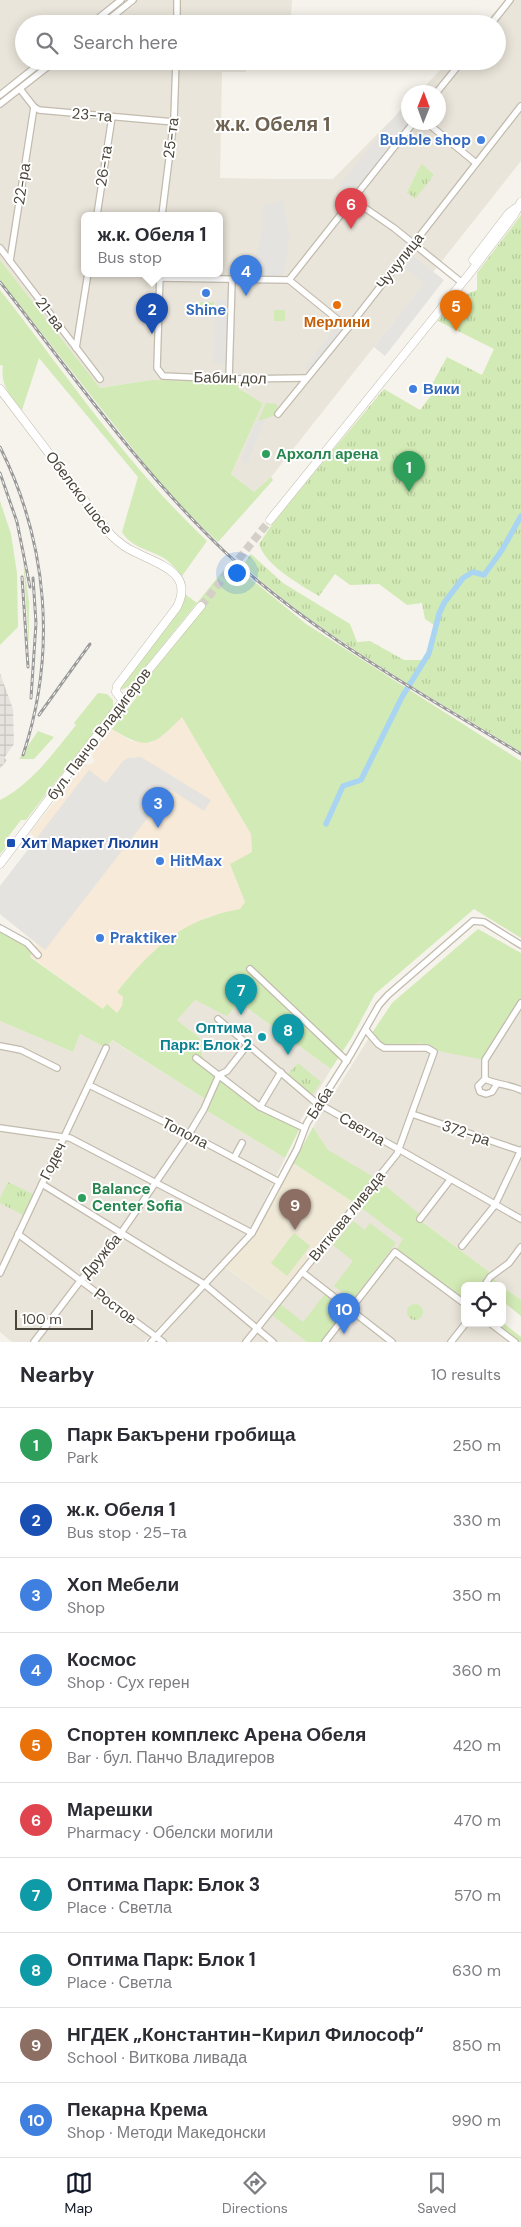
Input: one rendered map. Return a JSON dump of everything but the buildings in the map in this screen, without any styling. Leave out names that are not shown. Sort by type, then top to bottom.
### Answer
[{"type":"street","points":[[102,15],[121,0]]},
{"type":"street","points":[[114,15],[133,0]]},
{"type":"street","points":[[177,15],[178,0]]},
{"type":"street","points":[[498,15],[510,0]]},
{"type":"street","points":[[0,95],[32,70]]},
{"type":"street","points":[[0,104],[43,70]]},
{"type":"street","name":"25-та","points":[[162,212],[174,122],[176,70]]},
{"type":"street","points":[[443,85],[455,70]]},
{"type":"street","points":[[20,88],[34,107]]},
{"type":"street","name":"Чучулица","points":[[278,414],[348,328],[521,106]]},
{"type":"street","name":"23-та","points":[[34,107],[39,110],[174,122]]},
{"type":"street","name":"22-ра","points":[[10,261],[34,107]]},
{"type":"street","name":"26-та","points":[[97,212],[112,116]]},
{"type":"street","points":[[289,280],[408,130]]},
{"type":"street","points":[[436,130],[476,163]]},
{"type":"street","points":[[352,199],[461,282]]},
{"type":"street","points":[[270,520],[514,215],[519,205]]},
{"type":"street","name":"21-ва","points":[[0,248],[100,379]]},
{"type":"street","points":[[76,348],[87,277]]},
{"type":"street","name":"Бабин дол","points":[[160,277],[158,368],[160,374],[167,377],[229,379],[306,378]]},
{"type":"street","points":[[178,277],[232,280],[289,280],[348,328]]},
{"type":"street","points":[[229,379],[232,280]]},
{"type":"street","name":"Обелско шосе","points":[[0,388],[111,535],[126,548],[165,565],[175,574],[180,582],[181,595],[177,607],[117,686],[116,692],[123,701]]},
{"type":"street","name":"бул. Панчо Владигеров","points":[[0,864],[123,701],[201,606]]},
{"type":"street","name":"Баба","points":[[151,1342],[252,1233],[297,1149],[304,1128],[366,1030],[379,1005],[388,995],[473,921],[484,922],[521,945]]},
{"type":"street","points":[[0,928],[27,943],[38,955]]},
{"type":"street","points":[[250,969],[347,1061]]},
{"type":"street","points":[[497,1084],[492,1092],[482,1094],[478,1086],[485,1079],[485,1060],[521,1003]]},
{"type":"street","name":"Светла","points":[[218,1019],[320,1104],[399,1151],[521,1219]]},
{"type":"street","name":"Виткова ливада","points":[[246,1342],[399,1151],[434,1056],[432,1050],[384,1048],[366,1030]]},
{"type":"street","name":"Дружба","points":[[34,1342],[81,1280],[121,1233],[189,1134],[204,1109],[219,1075],[227,1071],[248,1044]]},
{"type":"street","points":[[0,1046],[21,1050],[57,1068]]},
{"type":"street","name":"Годеч","points":[[0,1273],[2,1261],[18,1234],[106,1048]]},
{"type":"street","points":[[196,1058],[260,1107],[304,1128]]},
{"type":"street","points":[[260,1107],[281,1072]]},
{"type":"street","points":[[485,1079],[497,1084],[508,1083],[521,1090]]},
{"type":"street","name":"Топола","points":[[89,1085],[189,1134],[280,1182]]},
{"type":"street","name":"372-ра","points":[[412,1114],[521,1151]]},
{"type":"street","points":[[1,1130],[65,1137],[252,1233]]},
{"type":"street","points":[[234,1158],[242,1143]]},
{"type":"street","points":[[462,1246],[495,1205],[521,1151]]},
{"type":"street","points":[[420,1220],[450,1180]]},
{"type":"street","points":[[42,1184],[204,1284],[273,1342]]},
{"type":"street","name":"Ростов","points":[[18,1234],[163,1342]]},
{"type":"street","points":[[487,1282],[490,1277],[509,1263],[521,1247]]},
{"type":"street","points":[[325,1342],[395,1252],[461,1301]]},
{"type":"street","points":[[302,1272],[392,1342]]},
{"type":"street","points":[[451,1342],[463,1327]]},
{"type":"street","points":[[495,1327],[515,1342]]},
{"type":"shaded area","points":[[0,0],[292,0],[291,15],[15,15],[15,70],[246,70],[246,72],[222,72],[220,178],[333,179],[401,110],[401,130],[446,130],[446,85],[426,85],[440,70],[506,70],[506,15],[492,15],[505,0],[521,0],[521,161],[271,477],[254,492],[231,474],[263,403],[245,391],[151,380],[100,388],[0,260]]},
{"type":"shaded area","points":[[401,109],[401,130],[403,130],[351,195],[339,186]]},
{"type":"shaded area","points":[[283,200],[289,232],[288,253],[283,276],[251,277],[263,227],[263,206]]},
{"type":"shaded area","points":[[412,256],[444,280],[385,356],[374,347],[424,283],[404,267]]},
{"type":"shaded area","points":[[228,298],[227,364],[213,363],[216,300]]},
{"type":"shaded area","points":[[338,324],[344,328],[310,371],[305,367]]},
{"type":"shaded area","points":[[266,419],[246,466],[241,458],[256,422]]},
{"type":"shaded area","points":[[0,673],[13,709],[14,744],[4,758],[7,760],[0,769]]},
{"type":"shaded area","points":[[182,716],[251,834],[252,852],[230,864],[245,902],[240,909],[208,917],[176,934],[117,992],[123,997],[122,1006],[117,1013],[103,1009],[30,956],[37,944],[0,914],[0,886],[37,839],[30,833],[85,764],[90,765],[93,763],[95,760],[92,757],[93,752],[112,729],[131,741],[151,743],[165,734]]},
{"type":"shaded area","points":[[141,757],[211,800],[204,811],[170,789],[45,950],[0,914],[0,886],[89,770],[106,783],[123,761],[128,758]]},
{"type":"shaded area","points":[[195,1000],[227,1015],[239,1002],[331,1069],[299,1123],[260,1107],[203,1059],[200,1038],[177,1020]]},
{"type":"shaded area","points":[[521,1003],[521,1300],[506,1289],[506,1282],[497,1282],[490,1277],[488,1271],[328,1150],[313,1127],[372,1033],[381,1044],[390,1046],[401,1043],[416,1043],[436,1048]]},
{"type":"shaded area","points":[[0,1021],[73,1052],[80,1034],[106,1048],[111,1040],[207,1100],[204,1109],[285,1158],[255,1220],[230,1254],[144,1342],[12,1342],[0,1332]]},
{"type":"shaded area","points":[[291,1162],[356,1204],[275,1304],[223,1265],[252,1233]]},
{"type":"shaded area","points":[[356,1204],[404,1239],[396,1252],[461,1301],[461,1327],[495,1327],[515,1342],[154,1342],[225,1267],[275,1304]]},
{"type":"green space","points":[[422,164],[434,175],[415,199],[407,192]]},
{"type":"green space","points":[[521,215],[521,752],[343,642],[308,618],[243,565],[251,554],[283,583],[350,624],[357,642],[370,641],[404,660],[422,660],[428,651],[434,625],[425,619],[422,603],[407,605],[379,584],[350,585],[335,574],[319,596],[276,567],[263,552],[259,544],[273,523],[384,389],[420,410],[436,389],[431,386],[447,357],[482,375],[494,349],[438,321],[457,298],[477,290],[477,273]]},
{"type":"green space","points":[[0,260],[100,388],[151,380],[228,382],[236,383],[240,390],[263,403],[231,474],[254,492],[271,477],[273,480],[218,542],[180,505],[152,473],[0,280]]},
{"type":"green space","points":[[0,290],[124,451],[151,483],[207,541],[182,576],[168,561],[130,541],[122,532],[138,477],[39,358],[22,410],[10,395],[3,379],[3,366],[0,365]]},
{"type":"green space","points":[[193,302],[214,302],[213,316],[194,315]]},
{"type":"green space","points":[[274,310],[285,310],[285,321],[274,321]]},
{"type":"green space","points":[[266,403],[276,404],[279,409],[276,415],[258,421]]},
{"type":"green space","points":[[0,501],[11,534],[17,573],[18,627],[0,645]]},
{"type":"green space","points":[[23,557],[29,602],[29,647]]},
{"type":"green space","points":[[230,562],[306,624],[521,761],[521,938],[474,909],[375,994],[352,1037],[331,1069],[239,1002],[227,1016],[195,1000],[177,1020],[200,1038],[204,1059],[225,1081],[249,1098],[300,1128],[285,1158],[204,1109],[207,1100],[112,1040],[106,1048],[80,1034],[73,1052],[0,1021],[0,931],[34,949],[30,957],[103,1009],[107,1004],[117,1013],[122,1006],[123,997],[117,992],[136,969],[158,948],[196,922],[240,909],[245,902],[230,864],[252,852],[251,834],[182,717],[164,734],[150,742],[135,741],[112,729],[136,698],[137,692],[203,608],[197,603]]},
{"type":"green space","points":[[185,594],[197,603],[130,686],[121,690],[120,688],[181,608]]},
{"type":"green space","points":[[98,693],[107,694],[113,700],[113,708],[26,820],[21,820],[4,842],[6,847],[0,854],[0,800],[12,793],[42,767],[76,725],[74,723]]},
{"type":"green space","points":[[38,731],[54,737],[34,759],[19,759]]},
{"type":"green space","points":[[478,929],[521,953],[521,1003],[485,1060],[438,1051],[425,1044],[394,1046],[380,1042],[372,1033],[392,1003]]},
{"type":"green space","points":[[298,1063],[321,1082],[311,1097],[287,1075]]},
{"type":"green space","points":[[313,1127],[328,1150],[377,1179],[422,1216],[420,1220],[488,1271],[491,1277],[497,1282],[461,1282],[461,1301],[395,1252],[403,1239],[356,1204],[293,1163]]},
{"type":"green space","points":[[8,1182],[33,1194],[23,1215],[0,1203],[0,1198]]},
{"type":"green space","points":[[353,1221],[365,1230],[370,1223],[396,1243],[353,1300],[334,1286],[353,1261],[333,1245]]},
{"type":"green space","points":[[294,1233],[310,1246],[287,1276],[271,1263]]},
{"type":"green space","points":[[506,1289],[521,1300],[521,1316],[506,1304]]},
{"type":"green space","points":[[325,1294],[347,1311],[323,1342],[307,1342],[272,1315],[280,1304],[303,1322]]},
{"type":"green space","points":[[415,1304],[421,1306],[423,1312],[421,1318],[415,1320],[409,1318],[407,1312],[409,1306]]},
{"type":"green space","points":[[506,1325],[521,1337],[521,1342],[515,1342],[495,1327],[506,1327]]},
{"type":"waterway","points":[[326,824],[343,786],[361,780],[402,697],[429,653],[439,614],[444,603],[463,578],[473,572],[484,575],[502,550],[521,516]]},
{"type":"tunnel","points":[[201,606],[270,520]]},
{"type":"railway","points":[[0,282],[80,387],[135,455],[164,489],[225,552],[259,582],[330,636],[521,754]]},
{"type":"railway","points":[[0,447],[29,521],[42,599],[43,638],[40,677],[34,716],[23,755]]},
{"type":"railway","points":[[0,473],[17,522],[30,587]]},
{"type":"railway","points":[[22,577],[28,667]]},
{"type":"railway","points":[[31,698],[36,623],[33,578]]},
{"type":"railway","points":[[39,715],[90,644]]},
{"type":"place","name":"Bubble shop","points":[[481,140]]},
{"type":"place","name":"Марешки","points":[[351,229]]},
{"type":"place","name":"Shine","points":[[206,293]]},
{"type":"place","name":"Космос","points":[[246,296]]},
{"type":"place","name":"Мерлини","points":[[337,305]]},
{"type":"place","name":"Спортен комплекс Арена Обеля","points":[[456,331]]},
{"type":"place","name":"ж.к. Обеля 1","points":[[152,334]]},
{"type":"place","name":"Вики","points":[[413,389]]},
{"type":"place","name":"Архолл арена","points":[[266,454]]},
{"type":"place","name":"Парк Бакърени гробища","points":[[409,492]]},
{"type":"place","name":"Хоп Мебели","points":[[158,828]]},
{"type":"place","name":"Хит Маркет Люлин","points":[[11,843]]},
{"type":"place","name":"HitMax","points":[[160,861]]},
{"type":"place","name":"Praktiker","points":[[100,938]]},
{"type":"place","name":"Оптима Парк: Блок 3","points":[[241,1015]]},
{"type":"place","name":"Оптима Парк: Блок 2","points":[[262,1037]]},
{"type":"place","name":"Оптима Парк: Блок 1","points":[[288,1055]]},
{"type":"place","name":"Balance Center Sofia","points":[[82,1198]]},
{"type":"place","name":"НГДЕК „Константин-Кирил Философ“","points":[[295,1230]]},
{"type":"place","name":"Пекарна Крема","points":[[344,1334]]},
{"type":"district","name":"ж.к. Обеля 1","points":[[273,124]]}]
